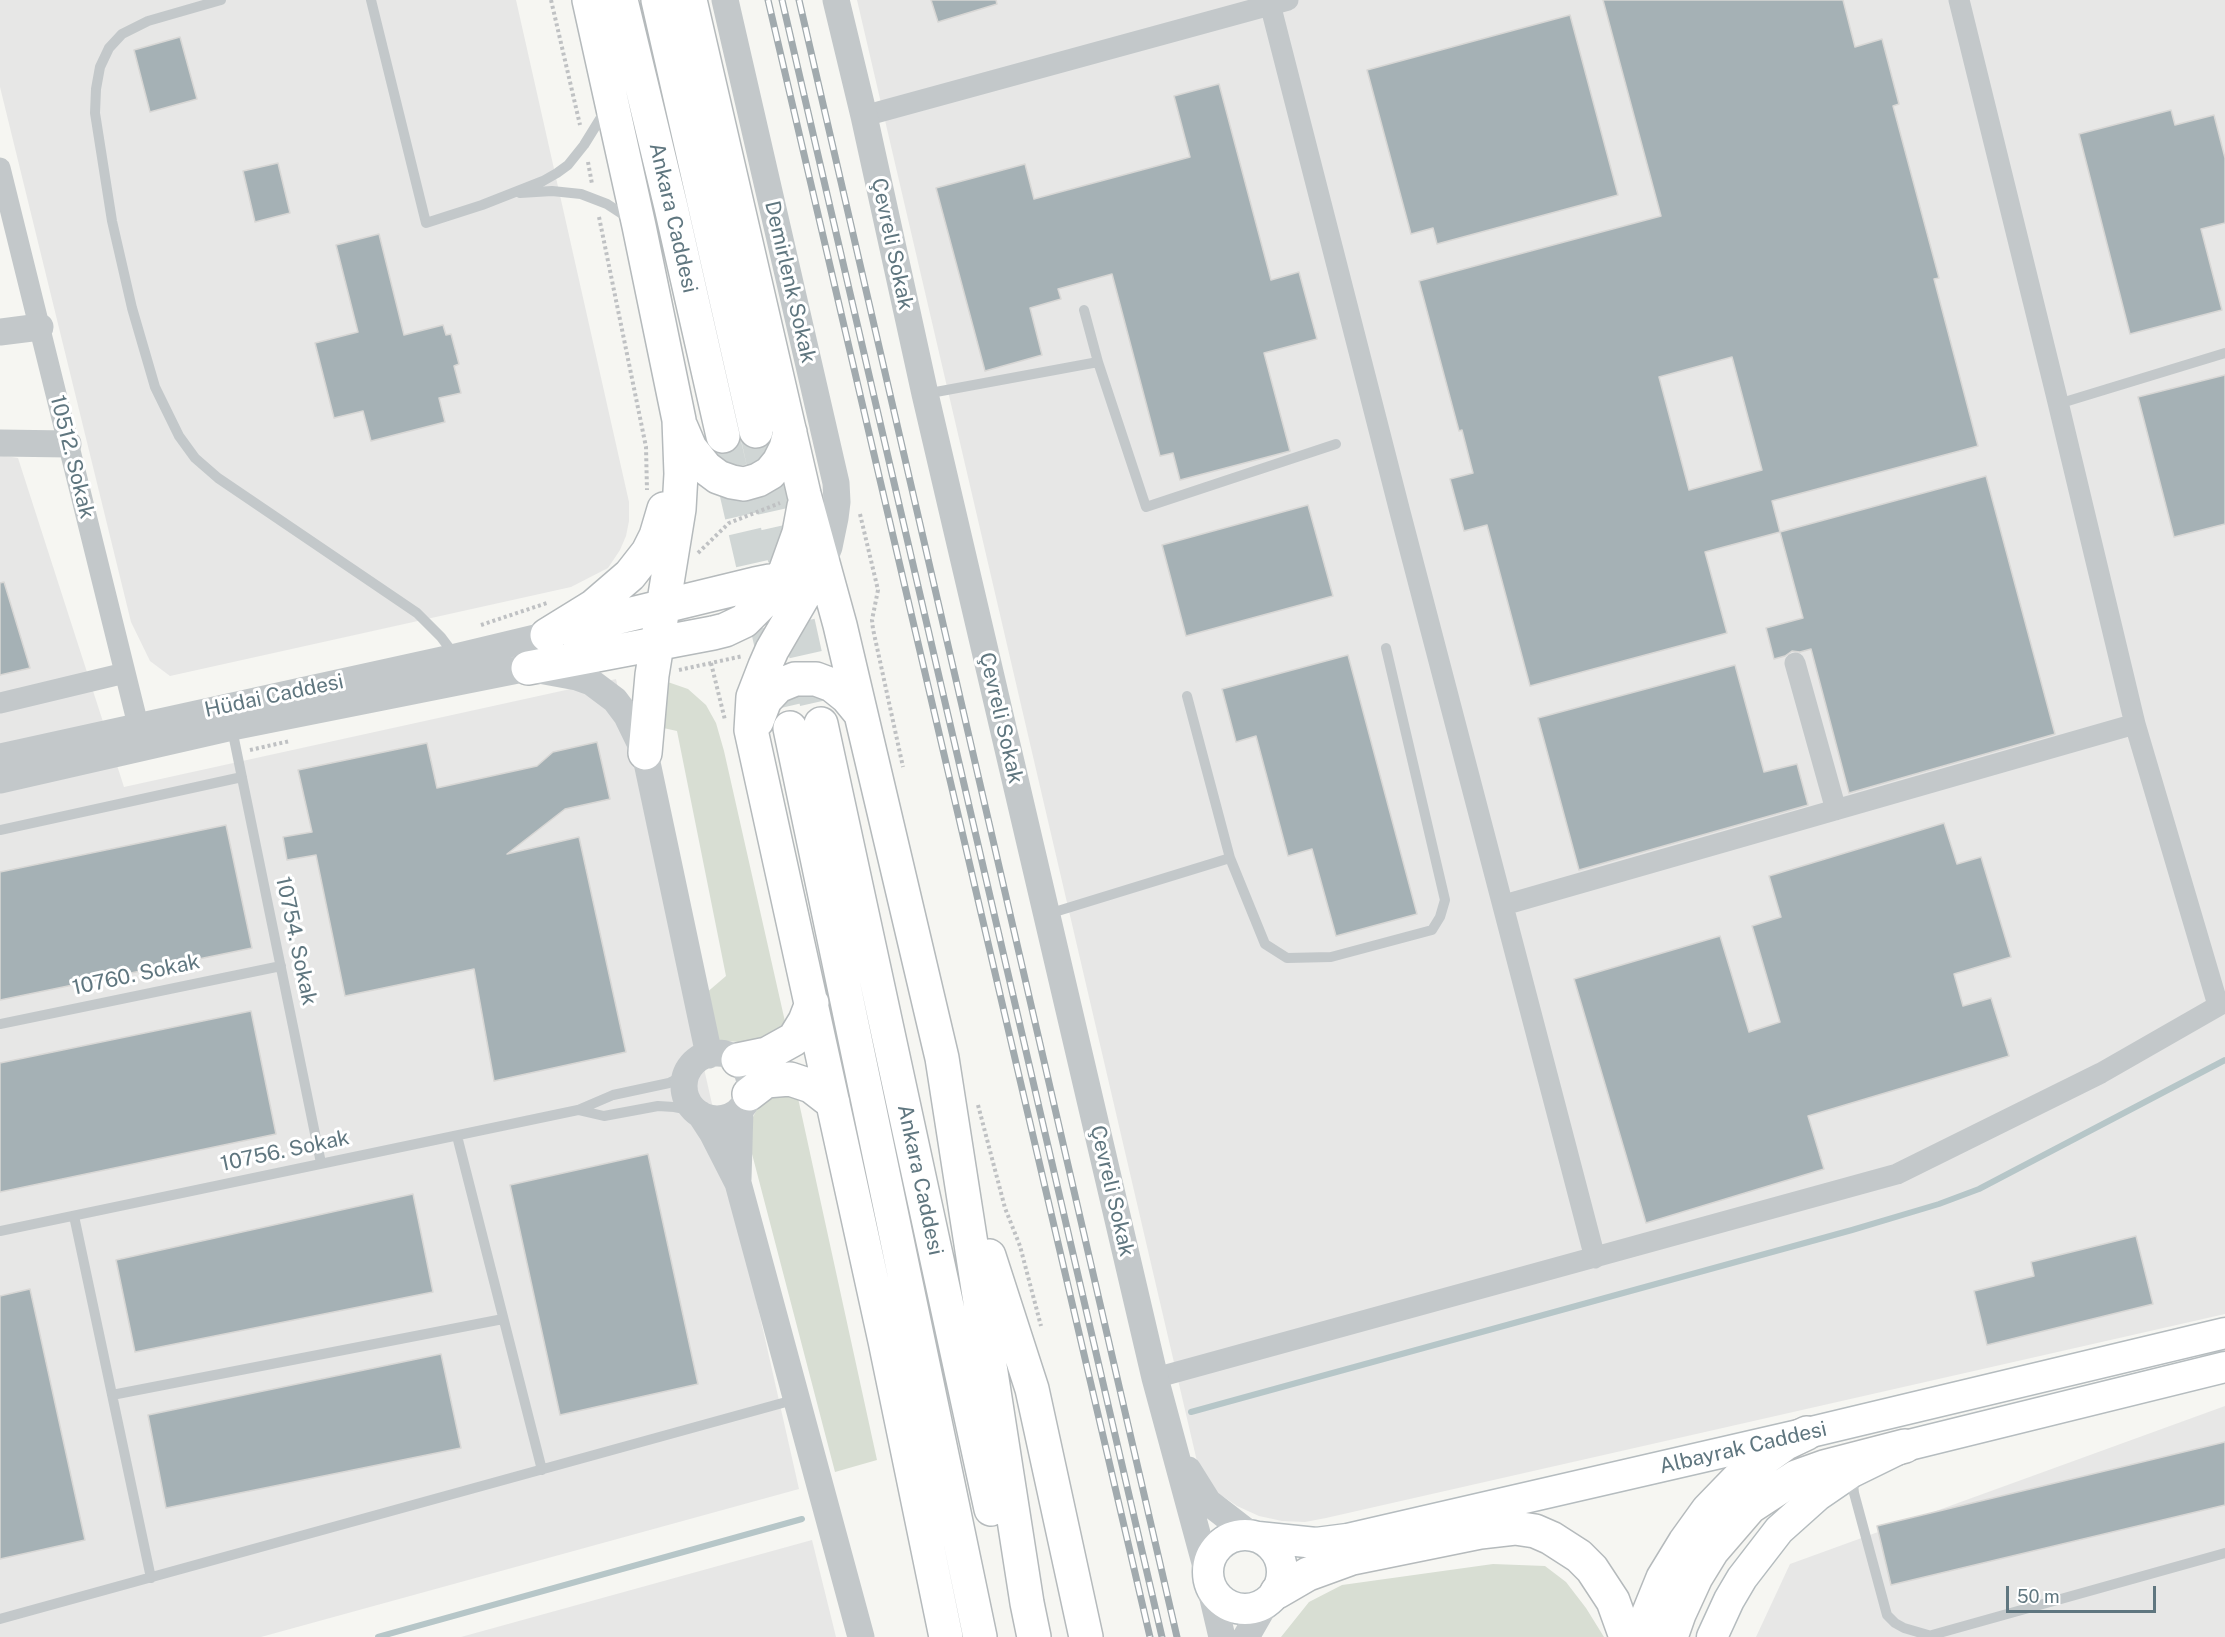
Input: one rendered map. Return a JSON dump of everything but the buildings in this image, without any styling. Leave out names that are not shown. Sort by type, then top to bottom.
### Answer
[{"type":"highway","points":[[589,0],[679,420],[685,437],[697,459],[718,477],[744,484],[770,473],[786,448],[790,432]]},
{"type":"highway","name":"Ankara Caddesi","points":[[621,0],[674,218],[723,436]]},
{"type":"highway","name":"Ankara Caddesi","points":[[658,0],[756,431]]},
{"type":"highway","points":[[690,0],[805,497],[803,579],[753,697],[751,730],[885,1341],[946,1637]]},
{"type":"highway","points":[[547,635],[594,606],[619,586],[639,565],[656,536],[664,508],[667,482],[662,400],[664,346]]},
{"type":"highway","points":[[645,753],[652,675],[680,490],[679,420]]},
{"type":"highway","points":[[805,497],[799,534],[790,562],[803,579],[852,630],[861,714],[942,1058],[1034,1637]]},
{"type":"highway","points":[[547,635],[755,584],[803,579]]},
{"type":"highway","points":[[528,668],[713,633],[735,626],[803,579]]},
{"type":"highway","points":[[755,749],[757,718],[765,700],[778,686],[795,679],[816,679],[832,685],[848,697],[861,714]]},
{"type":"highway","name":"Ankara Caddesi","points":[[977,1626],[806,726],[1019,1637]]},
{"type":"highway","points":[[723,1058],[767,1054],[787,1044],[799,1033],[812,1003]]},
{"type":"highway","points":[[745,1102],[766,1081],[790,1079],[811,1086],[833,1102]]},
{"type":"highway","points":[[957,1160],[1032,1389],[1086,1637]]},
{"type":"highway","points":[[885,1341],[977,1626]]},
{"type":"highway","points":[[1639,1637],[1668,1569],[1708,1510],[1755,1465],[1786,1443],[1807,1433]]},
{"type":"highway","points":[[1671,1637],[1683,1605],[1706,1560],[1730,1528],[1750,1507],[1796,1477],[1851,1466],[1905,1446]]},
{"type":"highway","points":[[1271,1598],[1308,1574],[1352,1558],[1479,1532],[1515,1528],[1535,1531],[1551,1538],[1579,1556],[1592,1569],[1613,1601],[1626,1637]]},
{"type":"main road","name":"Albayrak Caddesi","points":[[1255,1537],[1316,1543],[1347,1539],[1807,1433],[2225,1333]]},
{"type":"main road","points":[[1905,1446],[2225,1367]]},
{"type":"main road","points":[[1712,1637],[1742,1578],[1779,1530],[1851,1466]]},
{"type":"main road","points":[[1240,1535],[1255,1537],[1269,1544],[1279,1558],[1282,1575],[1271,1598],[1250,1609],[1234,1608],[1220,1600],[1209,1580],[1212,1556],[1223,1542],[1240,1535]]},
{"type":"street","name":"Demirlenk Sokak","points":[[725,0],[836,483],[836,518],[829,547],[803,579]]},
{"type":"street","name":"Çevreli Sokak","points":[[836,0],[925,394],[1169,1435]]},
{"type":"street","points":[[1155,1378],[1897,1174],[2101,1073],[2222,1004],[2135,724],[1959,0]]},
{"type":"street","points":[[864,116],[1276,2],[1400,512],[1595,1258]]},
{"type":"street","name":"10512. Sokak","points":[[0,168],[6,214],[40,327],[141,737]]},
{"type":"street","points":[[0,332],[40,327]]},
{"type":"street","points":[[0,443],[68,444]]},
{"type":"street","name":"Hüdai Caddesi","points":[[0,780],[448,647],[547,635]]},
{"type":"street","points":[[1795,663],[1836,810]]},
{"type":"street","name":"Hüdai Caddesi","points":[[0,757],[232,727],[528,668]]},
{"type":"street","points":[[528,668],[577,677],[603,690],[627,716],[645,753],[723,1058],[748,1076],[738,1183]]},
{"type":"street","points":[[0,703],[125,672]]},
{"type":"street","points":[[1504,905],[2135,724]]},
{"type":"street","points":[[723,1058],[695,1062],[687,1074],[685,1094],[689,1103],[713,1134],[738,1183],[861,1637]]},
{"type":"street","points":[[698,1113],[710,1118],[724,1118],[745,1102]]},
{"type":"street","points":[[1169,1435],[1208,1502],[1255,1537]]},
{"type":"street","points":[[1169,1435],[1209,1580],[1222,1637]]},
{"type":"street","points":[[1246,1637],[1271,1598]]},
{"type":"lane","points":[[221,0],[148,21],[122,34],[109,48],[100,67],[96,89],[95,114],[112,221],[132,308],[155,387],[179,436],[195,458],[218,478],[403,603],[428,623],[448,647]]},
{"type":"lane","points":[[371,0],[426,223],[511,194],[557,173],[567,165],[595,130],[611,98]]},
{"type":"lane","points":[[511,194],[552,191],[581,194],[619,210],[639,226]]},
{"type":"lane","points":[[1084,310],[1098,362],[1146,507],[1336,444]]},
{"type":"lane","points":[[2058,404],[2225,353]]},
{"type":"lane","points":[[925,394],[1098,362]]},
{"type":"lane","points":[[1187,696],[1230,858],[1265,944],[1287,957],[1331,957],[1432,930],[1440,917],[1445,900],[1386,648]]},
{"type":"lane","name":"10754. Sokak","points":[[232,727],[321,1163]]},
{"type":"lane","points":[[0,830],[242,777]]},
{"type":"lane","points":[[1048,914],[1230,858]]},
{"type":"lane","name":"10760. Sokak","points":[[0,1023],[280,966]]},
{"type":"lane","name":"10756. Sokak","points":[[0,1231],[578,1110],[607,1097],[659,1086],[687,1074]]},
{"type":"lane","name":"10756. Sokak","points":[[578,1110],[604,1116],[666,1106],[698,1113]]},
{"type":"lane","points":[[457,1136],[542,1470]]},
{"type":"lane","points":[[74,1216],[151,1578]]},
{"type":"lane","points":[[112,1395],[503,1319]]},
{"type":"lane","points":[[0,1619],[798,1399]]},
{"type":"lane","points":[[1851,1466],[1854,1493],[1887,1615],[1904,1628],[1933,1636],[2225,1553]]},
{"type":"path","points":[[551,0],[584,145],[646,447],[647,497]]},
{"type":"path","points":[[668,573],[682,568],[729,523],[805,497]]},
{"type":"path","points":[[448,647],[557,599]]},
{"type":"path","points":[[652,675],[772,650]]},
{"type":"shaded area","points":[[0,0],[516,0],[629,502],[626,536],[608,568],[571,587],[170,676],[150,661],[131,622],[0,87]]},
{"type":"shaded area","points":[[857,0],[2225,0],[2225,1314],[1305,1522],[1282,1521],[1259,1516],[1237,1506],[1215,1491],[1199,1470]]},
{"type":"shaded area","points":[[0,455],[18,458],[124,787],[616,679],[799,1489],[261,1637],[0,1637]]},
{"type":"shaded area","points":[[662,680],[688,689],[706,705],[716,723],[724,751],[786,1026],[752,1043],[712,1040],[705,994],[726,976],[677,731],[654,726]]},
{"type":"shaded area","points":[[782,1096],[798,1098],[877,1460],[835,1472],[751,1150],[752,1119],[757,1109],[772,1098]]},
{"type":"shaded area","points":[[2225,1406],[2225,1637],[1756,1637],[1790,1564]]},
{"type":"shaded area","points":[[812,1540],[836,1637],[461,1637]]},
{"type":"shaded area","points":[[1493,1564],[1545,1566],[1566,1582],[1604,1637],[1281,1637],[1309,1602],[1342,1585]]},
{"type":"waterway","points":[[1191,1412],[1939,1204],[1979,1189],[2225,1060]]},
{"type":"waterway","points":[[378,1637],[802,1519]]},
{"type":"tunnel","points":[[756,431],[821,724]]},
{"type":"tunnel","points":[[723,436],[790,728]]},
{"type":"railway","points":[[768,0],[1150,1637]]},
{"type":"railway","points":[[782,0],[1162,1637]]},
{"type":"railway","points":[[799,0],[1177,1637]]}]
